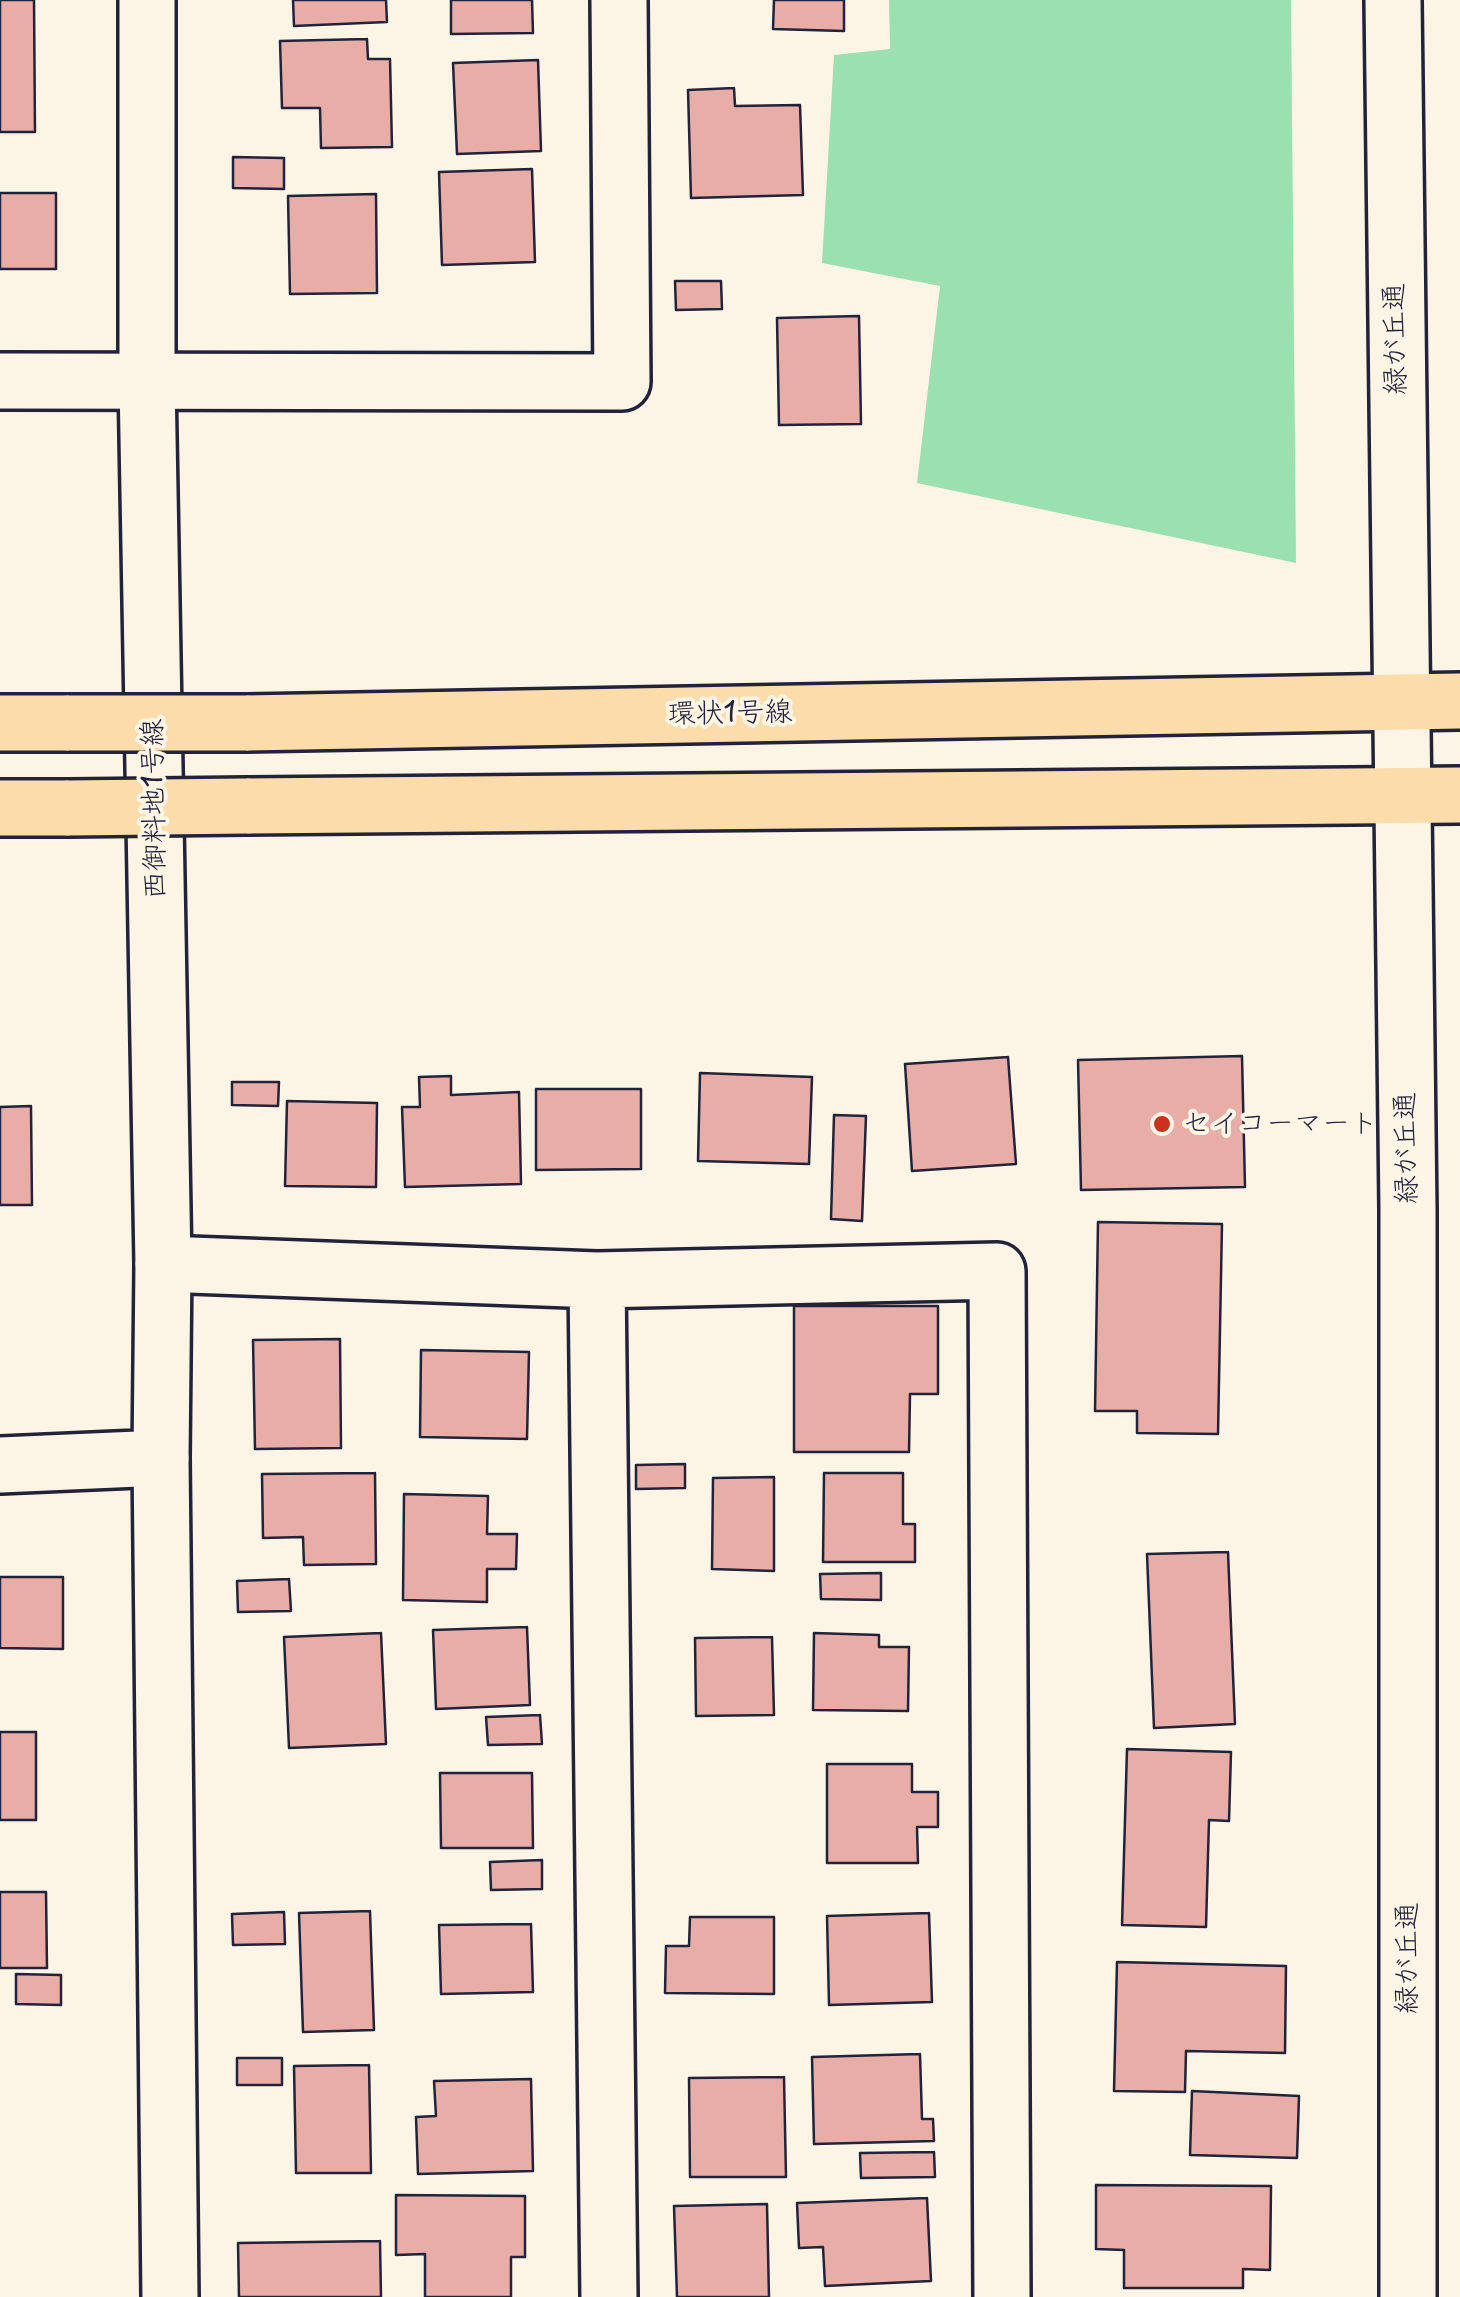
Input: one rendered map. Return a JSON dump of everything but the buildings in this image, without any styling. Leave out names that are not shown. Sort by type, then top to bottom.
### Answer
[{"type":"main road","name":"環状1号線","points":[[0,723],[1460,701]]},
{"type":"main road","points":[[0,808],[1460,795]]},
{"type":"street","name":"西御料地1号線","points":[[147,0],[147,381],[163,1264],[161,1458],[170,2297]]},
{"type":"street","points":[[0,381],[622,382],[618,0]]},
{"type":"street","name":"緑が丘通","points":[[1393,0],[1408,1209],[1408,2297]]},
{"type":"street","points":[[163,1264],[597,1280],[996,1271],[1002,2297]]},
{"type":"street","points":[[597,1280],[609,2297]]},
{"type":"street","points":[[0,1466],[161,1458]]},
{"type":"green space","points":[[889,0],[1291,0],[1296,563],[917,483],[940,286],[822,263],[834,55],[890,49]]},
{"type":"place","name":"セイコーマート","points":[[1162,1124]]}]
